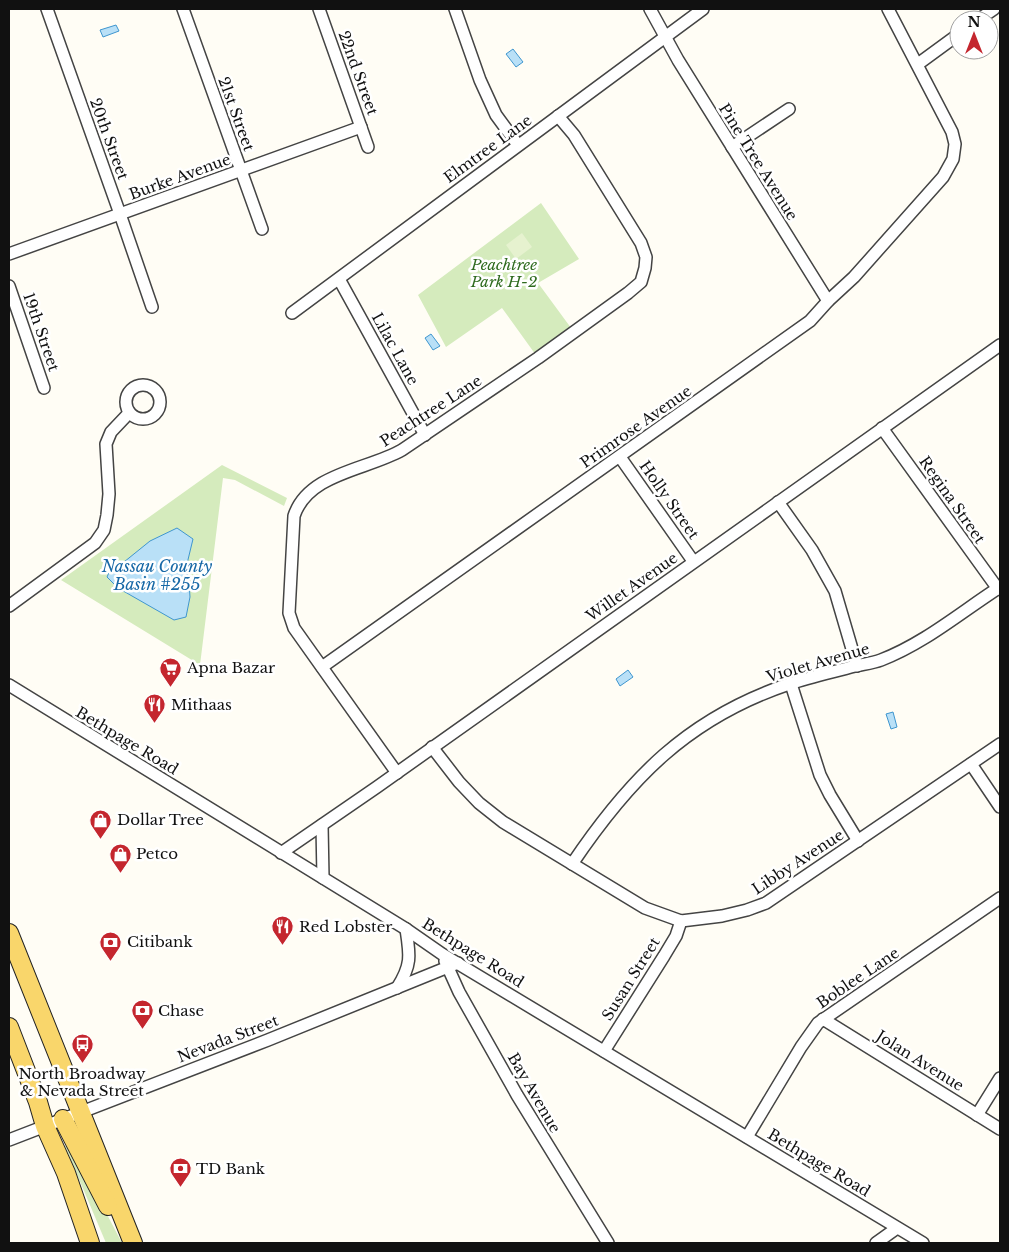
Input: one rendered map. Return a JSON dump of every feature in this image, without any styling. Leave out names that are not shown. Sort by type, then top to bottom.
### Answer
[{"type":"main road","points":[[9,933],[132,1243]]},
{"type":"main road","points":[[9,1027],[46,1126],[66,1173],[90,1243]]},
{"type":"main road","points":[[63,1119],[105,1202],[132,1243]]},
{"type":"street","name":"20th Street","points":[[47,9],[152,307]]},
{"type":"street","name":"21st Street","points":[[182,9],[262,229]]},
{"type":"street","name":"22nd Street","points":[[319,9],[368,147]]},
{"type":"street","points":[[455,9],[480,80],[496,115],[518,145]]},
{"type":"street","name":"Pine Tree Avenue","points":[[650,9],[678,60],[828,301]]},
{"type":"street","name":"Elmtree Lane","points":[[292,313],[703,9]]},
{"type":"street","name":"Primrose Avenue","points":[[322,667],[792,336],[810,321],[854,277],[940,181],[953,159],[955,144],[952,132],[888,9]]},
{"type":"street","points":[[918,64],[949,41]]},
{"type":"street","points":[[732,146],[789,109]]},
{"type":"street","name":"Peachtree Lane","points":[[397,773],[294,628],[289,613],[292,531],[297,508],[306,494],[320,484],[388,458],[425,435],[557,344],[641,282],[646,257],[641,243],[574,135],[558,116]]},
{"type":"street","name":"Burke Avenue","points":[[9,254],[361,128]]},
{"type":"street","name":"Lilac Lane","points":[[339,279],[425,435]]},
{"type":"street","name":"19th Street","points":[[9,286],[44,388]]},
{"type":"street","name":"Willet Avenue","points":[[281,852],[397,773],[1000,345]]},
{"type":"street","points":[[9,606],[95,543],[104,530],[108,494],[106,444],[110,432],[129,413]]},
{"type":"street","name":"Regina Street","points":[[882,428],[999,588]]},
{"type":"street","name":"Holly Street","points":[[620,457],[694,561]]},
{"type":"street","points":[[778,502],[816,556],[835,591],[857,666]]},
{"type":"street","name":"Violet Avenue","points":[[572,864],[599,825],[650,766],[675,745],[724,712],[790,684],[879,661],[916,644],[999,588]]},
{"type":"street","points":[[790,684],[820,775],[858,840]]},
{"type":"street","name":"Bethpage Road","points":[[9,685],[406,929],[442,954]]},
{"type":"street","name":"Libby Avenue","points":[[432,747],[459,782],[479,803],[503,822],[645,908],[681,921],[722,916],[766,903],[1000,744]]},
{"type":"street","points":[[971,764],[1000,807]]},
{"type":"street","points":[[322,825],[323,878]]},
{"type":"street","name":"Boblee Lane","points":[[747,1137],[801,1047],[818,1023],[1000,898]]},
{"type":"street","name":"Susan Street","points":[[604,1051],[676,936],[681,921]]},
{"type":"street","points":[[397,988],[408,968],[406,929]]},
{"type":"street","name":"Bay Avenue","points":[[442,954],[453,965],[459,992],[513,1088],[608,1243]]},
{"type":"street","name":"Bethpage Road","points":[[453,965],[604,1051],[923,1243]]},
{"type":"street","name":"Nevada Street","points":[[9,1140],[268,1040],[453,965]]},
{"type":"street","name":"Jolan Avenue","points":[[823,1019],[1000,1129]]},
{"type":"street","points":[[978,1115],[1000,1078]]},
{"type":"street","points":[[876,1243],[897,1228]]},
{"type":"green space","name":"Peachtree Park H-2","points":[[541,203],[579,259],[538,283],[574,332],[538,358],[502,308],[446,347],[418,295]]},
{"type":"green space","points":[[522,233],[532,247],[516,259],[506,245]]},
{"type":"green space","points":[[222,465],[287,498],[284,506],[235,480],[223,478],[200,665],[61,580]]},
{"type":"green space","points":[[70,1144],[122,1243],[106,1243],[65,1146]]},
{"type":"water","points":[[116,25],[119,31],[103,37],[100,30]]},
{"type":"water","points":[[513,49],[523,62],[516,67],[506,54]]},
{"type":"water","points":[[431,334],[440,346],[433,350],[425,338]]},
{"type":"water","name":"Nassau County Basin #255","points":[[177,528],[193,539],[186,568],[190,597],[186,617],[174,620],[118,588],[107,577],[111,568],[124,562],[150,541]]},
{"type":"water","points":[[628,670],[633,677],[620,686],[616,679]]},
{"type":"water","points":[[893,712],[897,727],[891,729],[886,714]]},
{"type":"place","name":"Apna Bazar","points":[[171,687]]},
{"type":"place","name":"Mithaas","points":[[155,724]]},
{"type":"place","name":"Dollar Tree","points":[[101,839]]},
{"type":"place","name":"Petco","points":[[120,873]]},
{"type":"place","name":"Red Lobster","points":[[283,946]]},
{"type":"place","name":"Citibank","points":[[111,961]]},
{"type":"place","name":"Chase","points":[[142,1030]]},
{"type":"place","name":"North Broadway & Nevada Street","points":[[82,1064]]},
{"type":"place","name":"TD Bank","points":[[180,1188]]}]
